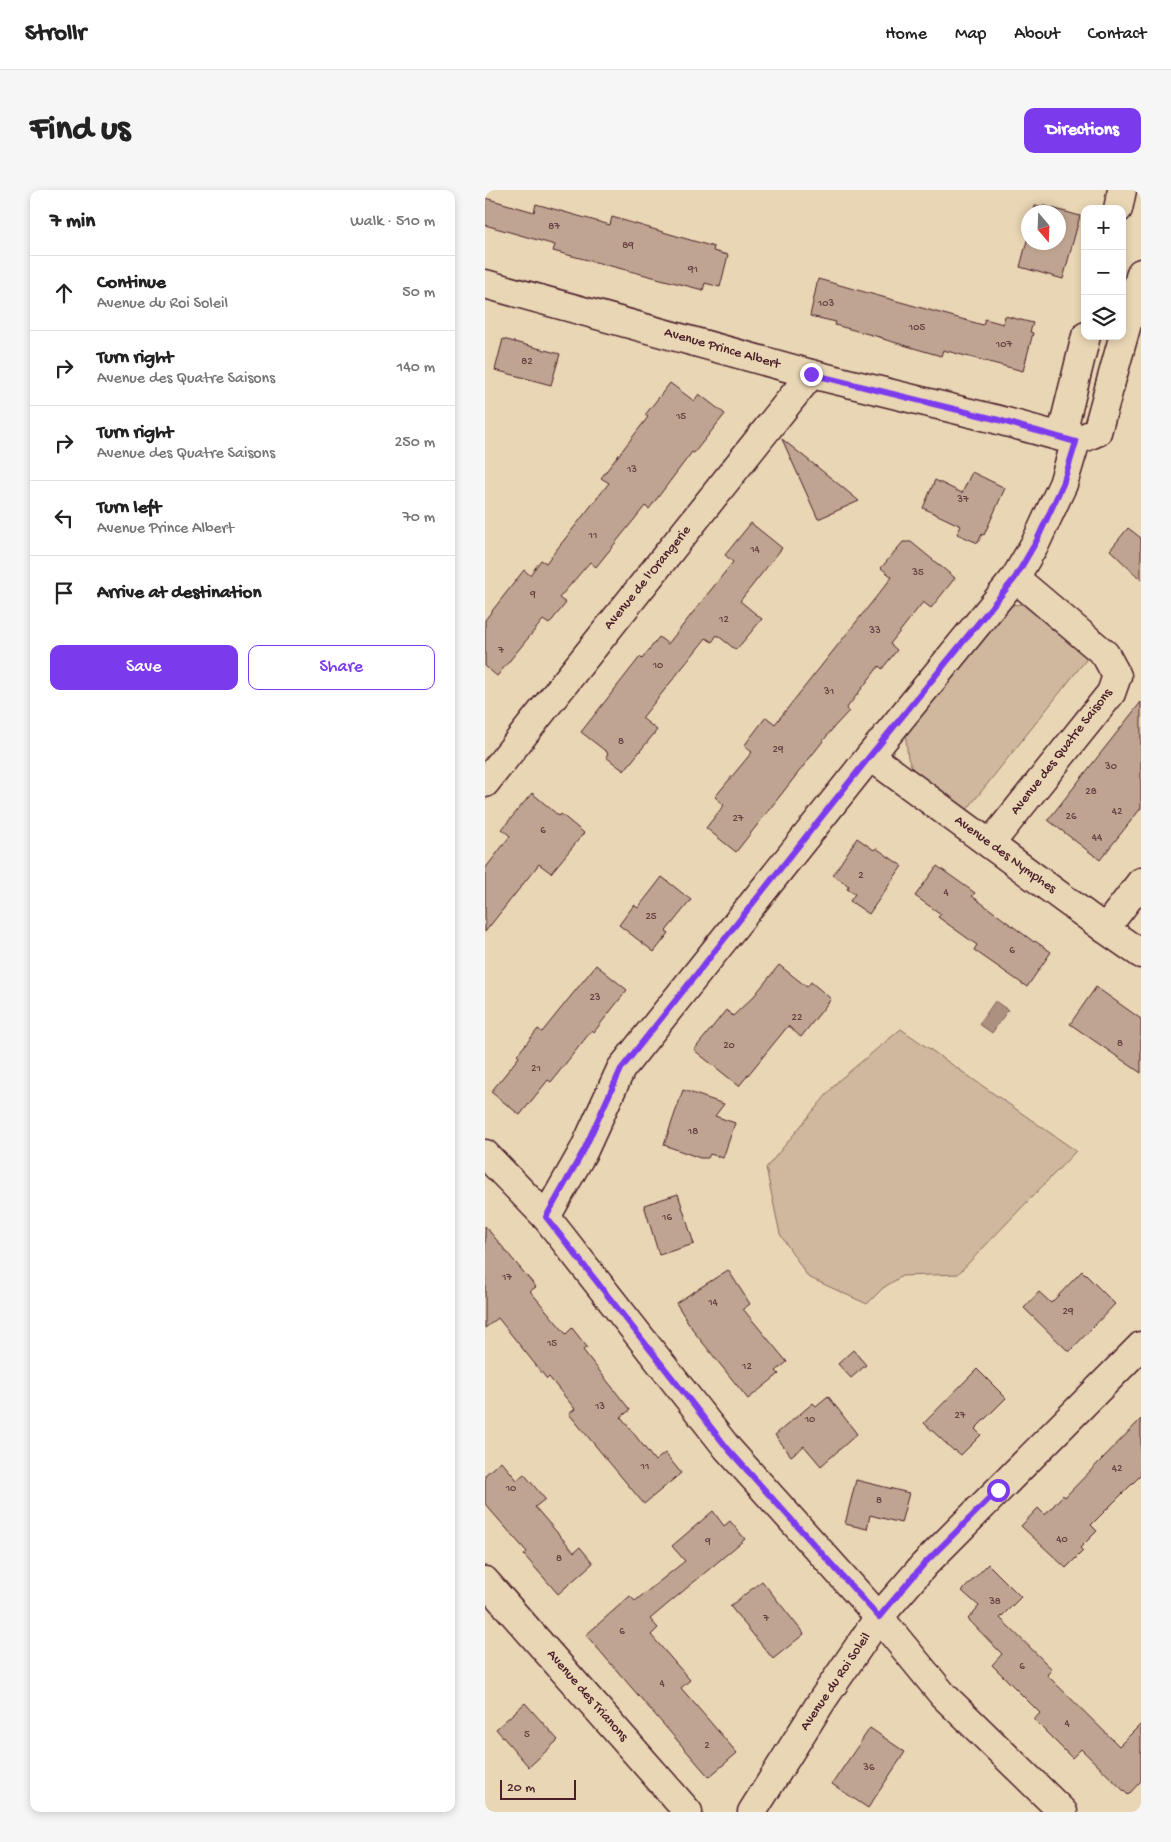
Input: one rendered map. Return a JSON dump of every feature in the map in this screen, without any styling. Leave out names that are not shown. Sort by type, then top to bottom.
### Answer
[{"type":"street","points":[[1119,205],[1123,190]]},
{"type":"street","points":[[546,1217],[584,1150],[621,1069],[870,756],[1015,578],[1036,542],[1063,484],[1076,442],[1097,432],[1141,273]]},
{"type":"street","name":"Avenue Prince Albert","points":[[485,284],[811,374],[995,419],[1076,442]]},
{"type":"street","points":[[1076,442],[1064,425],[1085,340]]},
{"type":"street","name":"Avenue de l'Orangerie","points":[[485,783],[811,374]]},
{"type":"street","name":"Avenue des Quatre Saisons","points":[[990,844],[1111,693],[1117,676],[1105,654],[1015,578]]},
{"type":"street","name":"Avenue des Nymphes","points":[[870,756],[1141,954]]},
{"type":"street","points":[[1105,929],[1141,882]]},
{"type":"street","points":[[485,1154],[546,1217],[728,1449],[879,1617],[943,1695],[1063,1812]]},
{"type":"street","name":"Avenue du Roi Soleil","points":[[752,1812],[823,1699],[879,1617],[924,1564],[1141,1346]]},
{"type":"street","name":"Avenue des Trianons","points":[[485,1581],[688,1812]]},
{"type":"shaded area","points":[[1024,604],[1093,651],[965,812],[913,770],[908,758],[906,740],[908,727],[994,617],[1011,605]]},
{"type":"shaded area","points":[[995,1001],[1008,1010],[992,1033],[979,1024]]},
{"type":"shaded area","points":[[901,1029],[1076,1151],[958,1274],[902,1276],[883,1288],[867,1304],[808,1277],[780,1234],[766,1168],[838,1081]]},
{"type":"building","points":[[485,198],[534,212],[536,204],[610,225],[612,217],[714,247],[713,251],[728,255],[720,287],[705,283],[703,290],[553,251],[555,245],[485,225]]},
{"type":"building","points":[[1066,212],[1080,216],[1063,279],[1020,267],[1024,250],[1066,250]]},
{"type":"building","points":[[818,279],[983,325],[985,319],[1003,324],[1005,316],[1033,323],[1030,332],[1033,333],[1023,371],[943,350],[941,356],[835,325],[836,322],[810,316]]},
{"type":"building","points":[[503,339],[560,354],[551,385],[495,370]]},
{"type":"building","points":[[670,383],[694,401],[699,394],[725,414],[694,453],[692,452],[649,509],[645,506],[596,567],[590,562],[559,598],[566,603],[549,624],[543,620],[497,676],[485,666],[485,620],[524,570],[530,575],[541,560],[546,563],[609,483],[601,478],[648,417],[645,415]]},
{"type":"building","points":[[782,439],[836,482],[859,501],[818,519]]},
{"type":"building","points":[[972,472],[1005,488],[984,535],[982,534],[978,543],[957,534],[961,526],[923,508],[935,480],[962,493]]},
{"type":"building","points":[[751,523],[782,548],[740,601],[762,619],[736,650],[717,635],[712,642],[706,638],[642,718],[657,730],[624,771],[606,757],[608,753],[581,732],[640,657],[642,659],[659,637],[668,644],[733,562],[725,555]]},
{"type":"building","points":[[1128,528],[1141,538],[1141,580],[1110,550]]},
{"type":"building","points":[[903,542],[911,542],[955,578],[931,608],[923,602],[890,644],[897,650],[882,669],[879,666],[846,709],[849,711],[834,727],[736,852],[706,828],[724,805],[715,797],[752,752],[744,746],[766,717],[775,724],[892,577],[881,568]]},
{"type":"building","points":[[1141,702],[1141,808],[1100,860],[1048,820]]},
{"type":"building","points":[[532,793],[559,816],[561,814],[584,833],[551,873],[539,864],[485,932],[485,869],[510,836],[502,829]]},
{"type":"building","points":[[857,838],[874,850],[876,848],[902,866],[869,914],[850,901],[855,894],[847,889],[849,886],[833,875]]},
{"type":"building","points":[[937,866],[975,893],[972,896],[1034,942],[1051,952],[1027,987],[974,950],[977,945],[938,917],[941,914],[915,896]]},
{"type":"building","points":[[662,877],[691,900],[666,931],[669,933],[654,952],[619,925],[634,905],[638,908]]},
{"type":"building","points":[[596,965],[627,990],[594,1032],[592,1030],[551,1082],[548,1080],[520,1115],[491,1092],[519,1057],[517,1055],[538,1029],[542,1032]]},
{"type":"building","points":[[779,965],[807,987],[811,982],[831,999],[801,1037],[788,1026],[739,1086],[694,1050],[726,1010],[733,1016],[754,996]]},
{"type":"building","points":[[1096,987],[1141,1019],[1141,1073],[1070,1024]]},
{"type":"building","points":[[683,1090],[724,1104],[715,1116],[735,1123],[723,1158],[710,1154],[708,1158],[700,1158],[664,1145]]},
{"type":"building","points":[[678,1194],[694,1244],[659,1255],[644,1205]]},
{"type":"building","points":[[485,1226],[536,1287],[530,1291],[566,1334],[572,1328],[587,1347],[583,1350],[630,1410],[621,1417],[655,1461],[665,1453],[681,1473],[644,1504],[569,1414],[575,1409],[549,1377],[547,1379],[498,1318],[485,1328]]},
{"type":"building","points":[[728,1270],[750,1304],[743,1309],[787,1362],[776,1371],[779,1374],[748,1399],[695,1333],[676,1303]]},
{"type":"building","points":[[1082,1271],[1115,1304],[1069,1352],[1024,1308],[1039,1292],[1051,1303]]},
{"type":"building","points":[[853,1350],[866,1365],[851,1378],[838,1364]]},
{"type":"building","points":[[977,1369],[1006,1398],[975,1429],[981,1435],[961,1455],[954,1451],[924,1423]]},
{"type":"building","points":[[828,1396],[857,1434],[821,1466],[804,1446],[791,1456],[775,1435],[813,1403],[816,1406]]},
{"type":"building","points":[[1141,1419],[1141,1475],[1091,1525],[1097,1531],[1080,1548],[1083,1551],[1066,1568],[1021,1526],[1038,1508],[1045,1515]]},
{"type":"building","points":[[501,1461],[517,1480],[524,1474],[545,1499],[535,1507],[574,1552],[580,1547],[593,1563],[558,1594],[524,1555],[527,1552],[485,1504],[485,1475]]},
{"type":"building","points":[[856,1480],[909,1493],[901,1523],[870,1515],[867,1529],[845,1524]]},
{"type":"building","points":[[713,1511],[724,1526],[730,1521],[745,1539],[650,1619],[658,1628],[651,1635],[690,1680],[681,1688],[737,1753],[709,1777],[586,1635],[630,1596],[635,1601],[685,1561],[672,1546]]},
{"type":"building","points":[[988,1564],[1021,1597],[1000,1618],[1052,1669],[1047,1675],[1119,1746],[1141,1724],[1141,1781],[1128,1795],[1081,1749],[1072,1758],[1034,1720],[1040,1713],[992,1665],[1002,1654],[968,1619],[979,1606],[962,1591]]},
{"type":"building","points":[[762,1581],[804,1634],[773,1659],[730,1606]]},
{"type":"building","points":[[525,1703],[558,1740],[529,1767],[496,1729]]},
{"type":"building","points":[[870,1728],[905,1752],[868,1808],[832,1784]]},
{"type":"route","points":[[811,374],[995,419],[1076,442],[1063,484],[1036,542],[1015,578],[870,756],[621,1069],[584,1150],[546,1217],[728,1449],[879,1617],[924,1564],[998,1490]]}]
